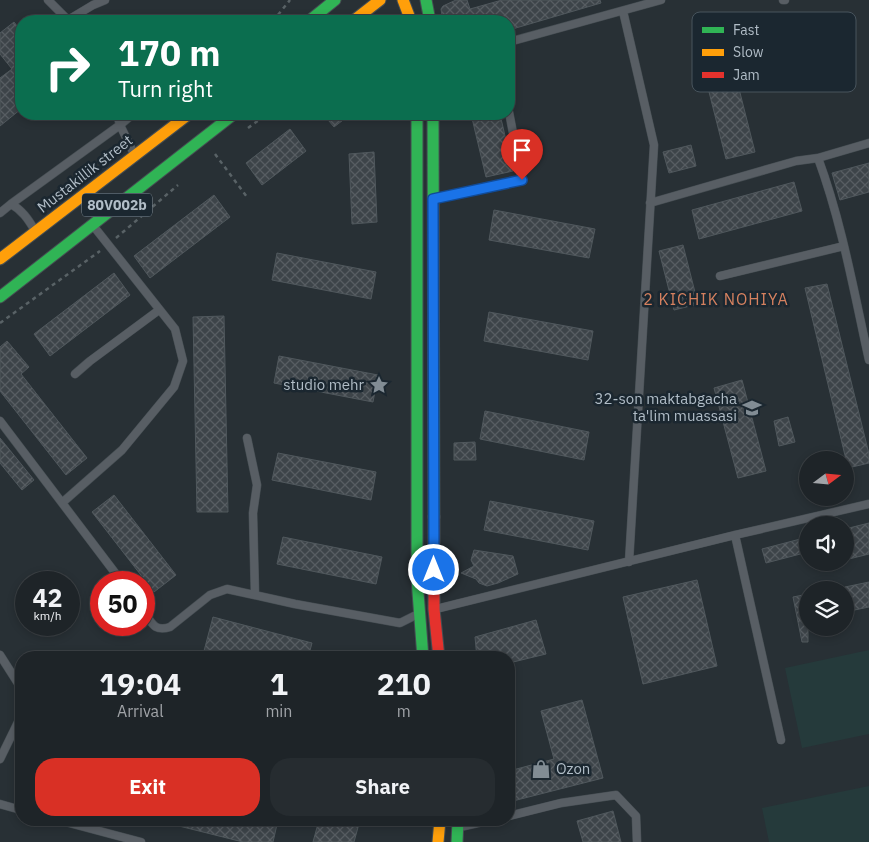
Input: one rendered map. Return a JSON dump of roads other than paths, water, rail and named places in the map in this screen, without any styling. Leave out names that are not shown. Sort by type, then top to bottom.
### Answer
[{"type":"main road","points":[[308,15],[335,0]]},
{"type":"main road","points":[[361,15],[380,0]]},
{"type":"main road","points":[[403,0],[409,15]]},
{"type":"main road","points":[[426,0],[429,15]]},
{"type":"main road","name":"Mustakillik street","points":[[0,259],[181,120]]},
{"type":"main road","name":"80V002b","points":[[0,297],[226,120]]},
{"type":"main road","points":[[417,120],[416,578],[422,651]]},
{"type":"main road","points":[[433,120],[434,609],[438,651]]},
{"type":"main road","points":[[438,842],[439,826]]},
{"type":"main road","points":[[457,842],[458,826]]},
{"type":"lane","points":[[48,0],[62,15]]},
{"type":"lane","points":[[77,15],[105,0]]},
{"type":"lane","points":[[515,40],[661,0]]},
{"type":"lane","points":[[623,11],[654,145],[629,562]]},
{"type":"lane","points":[[119,120],[135,155]]},
{"type":"lane","points":[[0,212],[126,120]]},
{"type":"lane","points":[[433,199],[522,180],[511,120]]},
{"type":"lane","points":[[650,203],[796,161],[818,158],[869,143]]},
{"type":"lane","points":[[818,158],[844,246],[869,360]]},
{"type":"lane","points":[[11,204],[26,217],[36,232]]},
{"type":"lane","points":[[63,502],[122,450],[174,387],[182,361],[174,328],[92,224]]},
{"type":"lane","points":[[720,276],[844,246]]},
{"type":"lane","points":[[76,374],[90,361],[159,310]]},
{"type":"lane","points":[[0,421],[114,571]]},
{"type":"lane","points":[[247,438],[257,485],[253,513],[254,595]]},
{"type":"lane","points":[[155,627],[162,630],[170,628],[210,595],[227,589],[400,623],[434,609],[869,504]]},
{"type":"lane","points":[[735,535],[781,740]]},
{"type":"lane","points":[[0,655],[15,679]]},
{"type":"lane","points":[[0,759],[15,728]]},
{"type":"lane","points":[[515,815],[562,803],[616,795],[636,816],[637,842]]},
{"type":"lane","points":[[0,804],[15,808]]},
{"type":"lane","points":[[81,826],[141,842]]},
{"type":"place","name":"studio mehr","points":[[379,385]]},
{"type":"place","name":"32-son maktabgacha ta'lim muassasi","points":[[752,408]]},
{"type":"place","name":"Ozon","points":[[541,769]]},
{"type":"district","name":"2 KICHIK NOHIYA","points":[[716,299]]}]
